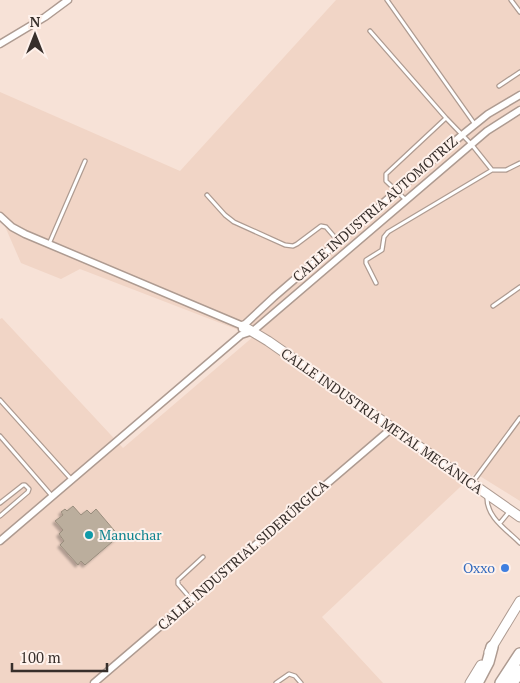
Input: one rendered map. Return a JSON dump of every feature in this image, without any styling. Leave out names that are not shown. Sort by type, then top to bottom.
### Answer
[{"type":"highway","points":[[477,683],[488,662],[492,647]]},
{"type":"highway","points":[[501,683],[520,654]]},
{"type":"highway","points":[[512,683],[520,671]]},
{"type":"street","points":[[0,44],[50,14],[68,0]]},
{"type":"street","name":"CALLE INDUSTRIA AUTOMOTRIZ","points":[[0,541],[242,330],[274,297],[462,135],[498,107],[520,95]]},
{"type":"street","name":"CALLE INDUSTRIA AUTOMOTRIZ","points":[[253,331],[487,131],[520,110]]},
{"type":"street","points":[[0,216],[18,230],[242,330]]},
{"type":"street","name":"CALLE INDUSTRIA METAL MECÁNICA","points":[[242,330],[253,331],[520,517]]},
{"type":"street","name":"CALLE INDUSTRIAL SIDERÚRGICA","points":[[94,683],[392,428]]},
{"type":"street","points":[[470,683],[520,601]]},
{"type":"lane","points":[[387,0],[475,124]]},
{"type":"lane","points":[[511,0],[520,12]]},
{"type":"lane","points":[[370,31],[492,170]]},
{"type":"lane","points":[[499,86],[520,72]]},
{"type":"lane","points":[[406,201],[386,181],[385,176],[387,172],[446,118]]},
{"type":"lane","points":[[49,244],[85,161]]},
{"type":"lane","points":[[376,283],[366,260],[382,250],[384,237],[388,232],[492,170],[506,170],[520,163]]},
{"type":"lane","points":[[207,195],[224,215],[234,222],[286,246],[297,244],[320,226],[326,227],[338,242]]},
{"type":"lane","points":[[493,306],[520,287]]},
{"type":"lane","points":[[0,400],[71,480]]},
{"type":"lane","points":[[472,484],[520,418]]},
{"type":"lane","points":[[0,436],[52,496]]},
{"type":"lane","points":[[0,503],[22,485],[25,485],[28,489],[28,492],[0,516]]},
{"type":"lane","points":[[487,494],[489,510],[520,543]]},
{"type":"lane","points":[[500,523],[510,510]]},
{"type":"lane","points":[[192,599],[178,584],[178,580],[203,557]]},
{"type":"lane","points":[[276,683],[289,674],[295,676],[301,683]]},
{"type":"shaded area","points":[[336,0],[520,0],[520,501],[475,473],[322,617],[383,683],[0,683],[0,319],[2,318],[123,448],[254,336],[80,269],[61,279],[21,263],[0,215],[0,92],[180,171]]},
{"type":"building","name":"Manuchar","points":[[73,506],[81,515],[87,510],[91,514],[96,509],[119,536],[85,565],[81,561],[78,565],[60,545],[64,541],[59,534],[63,530],[55,521],[63,515],[61,512],[65,509],[67,511]]},
{"type":"place","name":"Manuchar","points":[[89,535]]},
{"type":"place","name":"Oxxo","points":[[505,568]]}]
